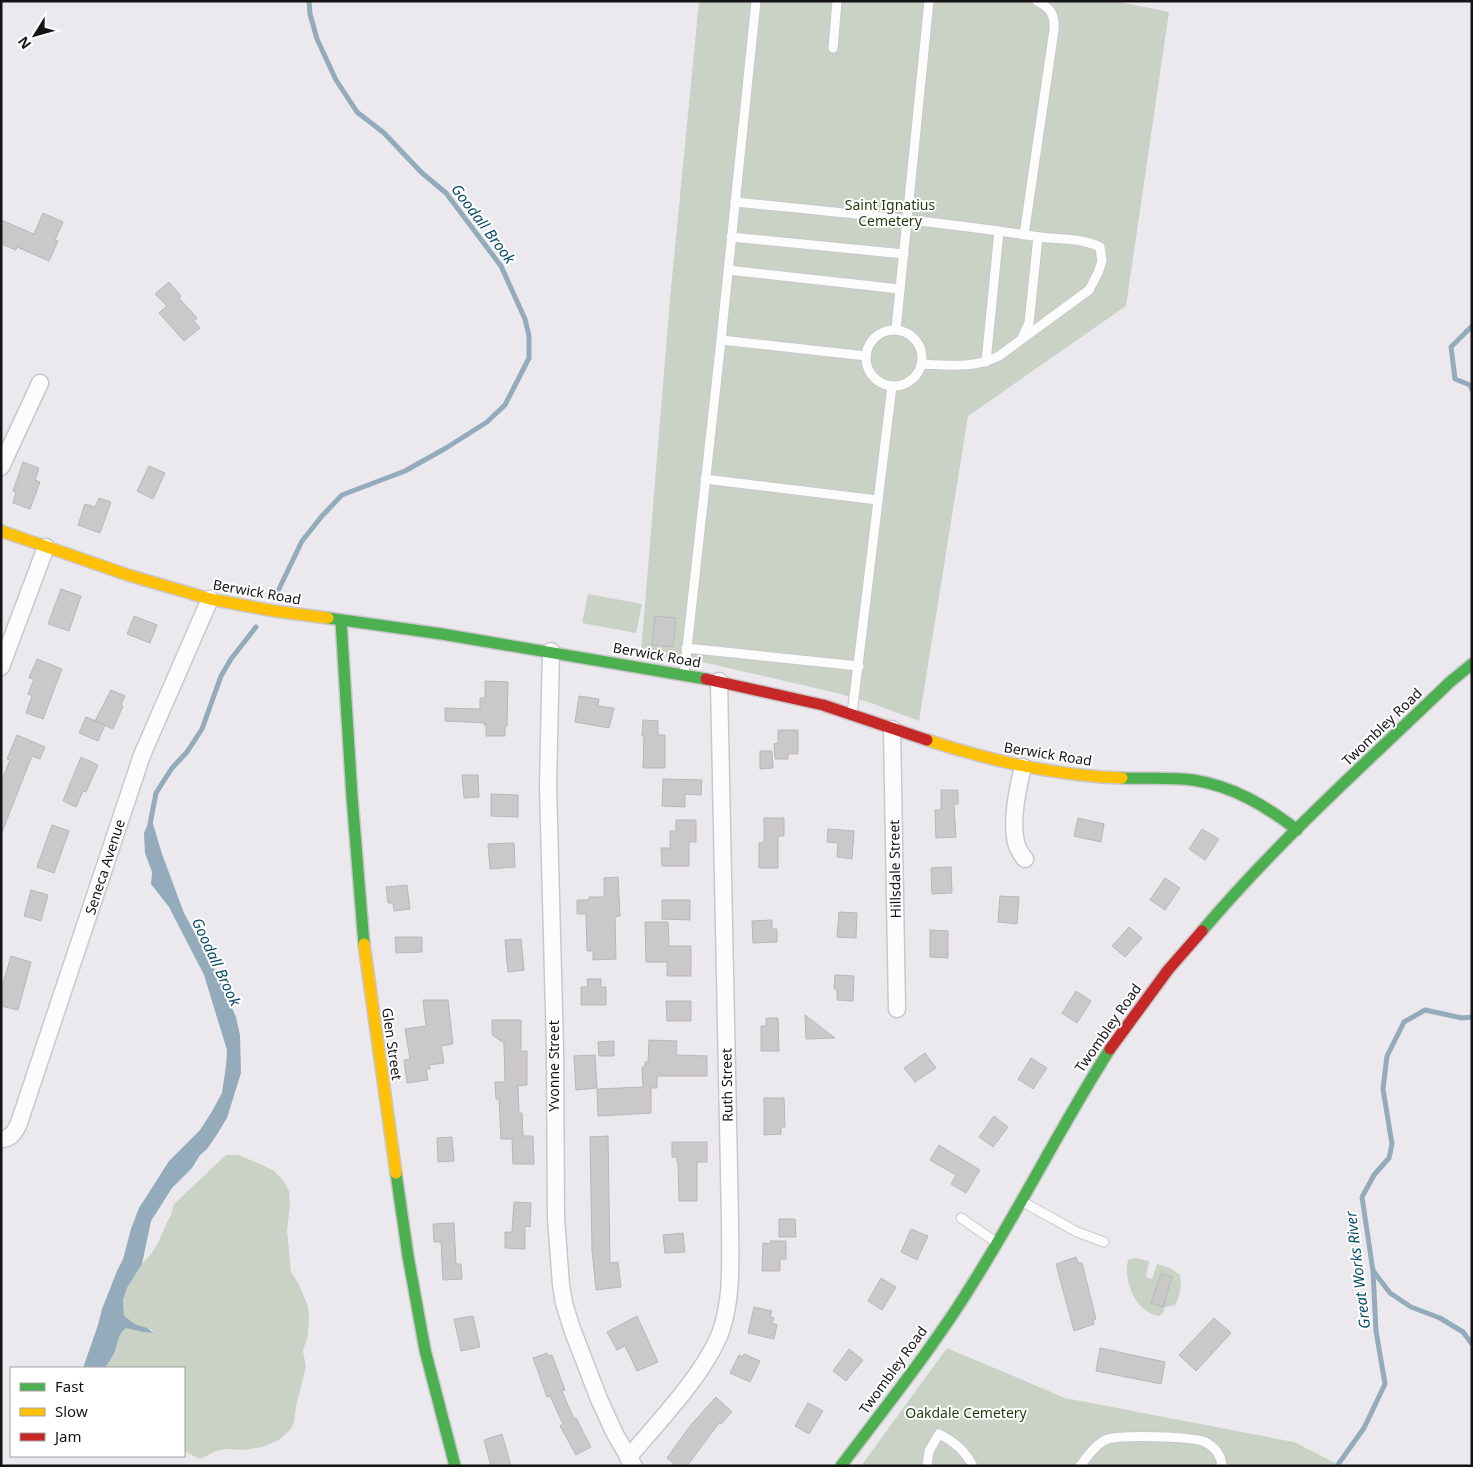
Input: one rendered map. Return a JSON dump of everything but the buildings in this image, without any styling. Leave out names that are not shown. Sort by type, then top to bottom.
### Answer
[{"type":"street","points":[[1,467],[40,383]]},
{"type":"street","name":"Berwick Road","points":[[1,530],[128,575],[210,599],[274,611],[551,651],[719,681],[792,697],[852,714],[967,753],[1023,767],[1079,776],[1206,782],[1229,788],[1264,805],[1297,830]]},
{"type":"street","points":[[1,667],[46,547]]},
{"type":"street","name":"Seneca Avenue","points":[[6,1138],[15,1132],[19,1123],[142,755],[210,599]]},
{"type":"street","name":"Glen Street","points":[[341,621],[352,797],[368,973],[408,1256],[425,1350],[455,1466]]},
{"type":"street","name":"Yvonne Street","points":[[551,651],[548,785],[555,1048],[556,1210],[560,1277],[567,1312],[593,1385],[615,1434],[631,1462]]},
{"type":"street","name":"Twombley Road","points":[[841,1466],[957,1307],[997,1243],[1081,1094],[1133,1016],[1180,955],[1214,916],[1297,830],[1450,682],[1472,664]]},
{"type":"street","name":"Ruth Street","points":[[631,1462],[695,1377],[707,1357],[721,1330],[729,1294],[730,1220],[719,681]]},
{"type":"street","name":"Hillsdale Street","points":[[892,729],[898,1009]]},
{"type":"street","points":[[1023,767],[1016,798],[1015,841],[1024,859]]},
{"type":"lane","points":[[684,675],[756,1]]},
{"type":"lane","points":[[833,48],[837,1]]},
{"type":"lane","points":[[896,329],[929,1]]},
{"type":"lane","points":[[1024,235],[1054,30],[1054,14],[1048,7],[1037,1]]},
{"type":"lane","points":[[735,202],[920,220],[1094,244],[1100,247],[1102,261],[1089,290],[1021,341],[986,362],[967,366],[921,364]]},
{"type":"lane","points":[[986,362],[999,231]]},
{"type":"lane","points":[[731,237],[904,254]]},
{"type":"lane","points":[[1021,341],[1029,323],[1038,237]]},
{"type":"lane","points":[[728,270],[900,290]]},
{"type":"lane","points":[[896,329],[915,339],[920,350],[921,364],[917,375],[911,381],[892,386],[874,377],[869,370],[866,356],[867,347],[875,337],[882,332],[896,329]]},
{"type":"lane","points":[[721,340],[866,356]]},
{"type":"lane","points":[[852,714],[892,386]]},
{"type":"lane","points":[[705,479],[878,500]]},
{"type":"lane","points":[[686,648],[859,666]]},
{"type":"lane","points":[[1021,1201],[1077,1232],[1104,1242]]},
{"type":"lane","points":[[962,1218],[997,1243]]},
{"type":"lane","points":[[927,1466],[929,1451],[938,1434],[958,1446],[973,1466]]},
{"type":"lane","points":[[1080,1466],[1097,1446],[1106,1440],[1120,1437],[1203,1441],[1218,1452],[1222,1466]]},
{"type":"green space","name":"Saint Ignatius Cemetery","points":[[699,1],[1114,1],[1169,12],[1126,306],[968,416],[919,721],[871,703],[837,693],[698,661],[641,653],[670,299]]},
{"type":"green space","points":[[588,594],[642,604],[636,633],[582,623]]},
{"type":"green space","points":[[226,1155],[239,1155],[273,1170],[284,1181],[289,1191],[290,1205],[287,1230],[291,1272],[308,1306],[308,1335],[303,1351],[306,1367],[296,1406],[294,1423],[291,1429],[279,1440],[262,1447],[245,1450],[227,1449],[216,1451],[200,1459],[185,1452],[185,1367],[106,1367],[114,1354],[121,1333],[126,1327],[153,1332],[135,1324],[124,1316],[123,1300],[127,1288],[159,1241],[174,1204]]},
{"type":"green space","points":[[1135,1258],[1149,1261],[1146,1277],[1152,1279],[1157,1264],[1170,1268],[1180,1275],[1181,1287],[1177,1302],[1175,1305],[1165,1307],[1163,1313],[1159,1316],[1151,1314],[1144,1309],[1133,1295],[1127,1268],[1128,1260]]},
{"type":"green space","name":"Oakdale Cemetery","points":[[947,1348],[1065,1398],[1294,1442],[1341,1466],[861,1466]]},
{"type":"water","points":[[151,817],[162,854],[184,913],[217,974],[236,1017],[240,1035],[241,1073],[227,1118],[207,1149],[200,1155],[192,1168],[172,1188],[151,1221],[142,1264],[127,1288],[123,1300],[124,1316],[135,1324],[147,1328],[154,1333],[126,1328],[121,1333],[114,1354],[106,1367],[83,1367],[102,1309],[123,1259],[139,1208],[169,1161],[200,1130],[211,1113],[222,1093],[226,1066],[227,1050],[204,975],[169,907],[151,884],[152,872],[145,853],[144,833]]},
{"type":"waterway","name":"Goodall Brook","points":[[278,591],[302,541],[342,495],[405,471],[487,422],[505,405],[529,358],[529,336],[525,319],[501,266],[446,193],[422,173],[384,133],[357,112],[336,80],[317,39],[310,14],[309,1]]},
{"type":"waterway","name":"Great Works River","points":[[1472,326],[1451,347],[1455,379],[1470,385],[1472,390]]},
{"type":"waterway","name":"Goodall Brook","points":[[150,824],[156,793],[172,768],[187,752],[202,729],[221,676],[231,659],[256,627]]},
{"type":"waterway","name":"Great Works River","points":[[1337,1466],[1364,1428],[1385,1384],[1376,1331],[1373,1271],[1362,1197],[1374,1175],[1389,1158],[1392,1144],[1383,1089],[1387,1056],[1404,1022],[1425,1010],[1462,1018],[1472,1017]]},
{"type":"waterway","points":[[1374,1272],[1390,1293],[1411,1307],[1440,1318],[1463,1332],[1472,1344]]},
{"type":"traffic: fast","points":[[328,618],[442,634],[706,679]]},
{"type":"traffic: fast","points":[[341,621],[352,797],[364,944]]},
{"type":"traffic: fast","points":[[1202,931],[1292,834],[1450,682],[1472,664]]},
{"type":"traffic: fast","points":[[1122,778],[1184,779],[1222,787],[1261,805],[1297,830]]},
{"type":"traffic: fast","points":[[841,1466],[911,1374],[961,1303],[1110,1049]]},
{"type":"traffic: fast","points":[[396,1173],[408,1256],[425,1350],[455,1466]]},
{"type":"traffic: slow","points":[[1,531],[128,575],[210,599],[274,611],[328,618]]},
{"type":"traffic: slow","points":[[927,740],[975,755],[1048,771],[1122,778]]},
{"type":"traffic: slow","points":[[364,944],[396,1173]]},
{"type":"traffic: jam","points":[[706,679],[823,705],[927,740]]},
{"type":"traffic: jam","points":[[1110,1049],[1168,970],[1202,931]]}]
